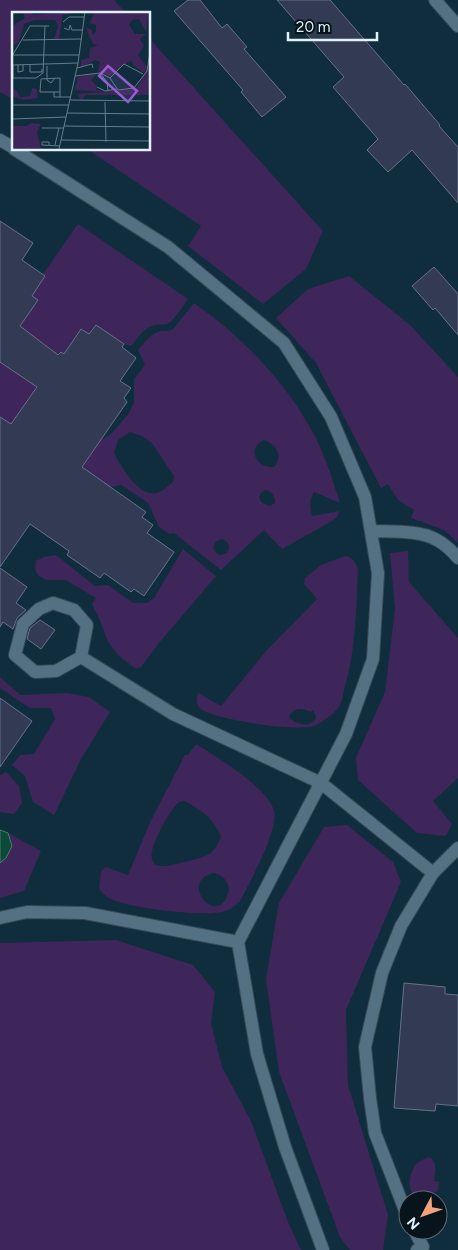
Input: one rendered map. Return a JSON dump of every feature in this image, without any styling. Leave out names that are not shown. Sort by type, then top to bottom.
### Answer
[{"type":"street","points":[[435,0],[458,26]]},
{"type":"street","points":[[0,140],[12,148]]},
{"type":"street","points":[[16,150],[168,247],[284,343],[331,417],[365,497],[378,573],[373,659],[346,734],[238,942],[257,1054],[285,1147],[323,1250]]},
{"type":"street","points":[[371,531],[428,536],[449,548],[458,558]]},
{"type":"street","points":[[53,603],[74,610],[87,625],[80,657],[56,672],[35,672],[15,656],[23,624],[39,609],[53,603]]},
{"type":"street","points":[[80,657],[173,714],[321,784],[433,873]]},
{"type":"street","points":[[398,1193],[375,1134],[365,1047],[382,974],[401,926],[433,873],[458,848]]},
{"type":"street","points":[[0,918],[27,912],[85,913],[238,942]]},
{"type":"street","points":[[417,1250],[422,1247],[419,1240]]},
{"type":"shaded area","points":[[0,0],[114,0],[125,12],[12,12],[12,99],[0,92]]},
{"type":"shaded area","points":[[150,39],[323,231],[306,269],[263,304],[188,246],[201,226],[88,150],[150,150]]},
{"type":"shaded area","points":[[78,224],[188,299],[170,322],[151,326],[131,346],[124,344],[95,325],[89,334],[64,354],[60,352],[35,389],[40,393],[16,428],[0,417],[0,362],[37,300],[32,296],[45,276],[43,274]]},
{"type":"shaded area","points":[[349,276],[410,325],[458,377],[458,543],[444,530],[411,518],[414,510],[398,500],[388,484],[381,488],[316,363],[276,318],[308,289]]},
{"type":"shaded area","points":[[194,303],[230,331],[263,363],[292,399],[316,438],[340,503],[314,492],[310,504],[312,516],[339,511],[337,517],[282,549],[264,530],[221,570],[174,533],[169,534],[159,527],[148,503],[121,485],[111,487],[108,492],[81,473],[84,469],[81,465],[96,437],[103,439],[111,434],[129,413],[134,403],[134,379],[145,365],[138,350],[154,334],[173,329]],"holes":[[[130,432],[142,436],[152,443],[174,476],[173,482],[165,489],[156,493],[149,493],[137,486],[114,453],[118,440]],[[264,440],[275,447],[278,459],[274,467],[263,465],[256,458],[255,448]],[[265,490],[271,493],[274,496],[275,503],[270,506],[263,503],[259,497]],[[222,539],[227,542],[229,547],[227,553],[220,555],[214,551],[213,547],[217,541]]]},
{"type":"shaded area","points":[[183,549],[216,576],[141,667],[136,669],[119,656],[108,642],[92,604],[96,598],[66,580],[46,580],[39,576],[35,570],[36,561],[44,557],[56,555],[95,586],[108,585],[133,603],[147,603],[154,598]]},
{"type":"shaded area","points":[[408,551],[409,582],[458,638],[458,778],[433,801],[452,824],[446,836],[417,833],[358,780],[356,758],[385,692],[395,609],[390,553]]},
{"type":"shaded area","points":[[346,556],[353,559],[358,569],[355,630],[351,660],[342,699],[336,710],[314,726],[291,727],[224,718],[202,710],[197,702],[198,693],[221,706],[267,650],[317,599],[304,584],[305,578],[321,565]],"holes":[[[298,709],[311,712],[313,710],[316,716],[316,719],[310,724],[295,722],[289,717],[291,713]]]},
{"type":"shaded area","points":[[0,677],[20,695],[67,693],[89,697],[110,712],[81,759],[54,815],[33,802],[25,776],[12,765],[20,755],[34,754],[55,719],[51,708],[30,708],[0,688]]},
{"type":"shaded area","points":[[196,744],[216,756],[252,783],[270,802],[274,811],[272,831],[268,843],[241,900],[225,911],[216,913],[186,913],[134,906],[109,898],[99,889],[101,871],[106,867],[128,875],[151,820],[185,755],[188,755]],"holes":[[[185,801],[207,816],[215,825],[221,837],[210,854],[167,866],[154,864],[152,858],[153,847],[159,833],[174,807]],[[214,873],[221,876],[229,888],[222,904],[215,906],[203,899],[199,892],[199,884],[204,878]]]},
{"type":"shaded area","points":[[6,772],[19,786],[22,803],[14,814],[0,812],[0,775]]},
{"type":"shaded area","points":[[347,825],[393,862],[401,882],[346,1010],[348,1085],[388,1215],[383,1250],[350,1250],[340,1237],[279,1072],[266,979],[279,903],[324,827]]},
{"type":"shaded area","points":[[0,830],[8,833],[12,846],[6,858],[0,863]]},
{"type":"shaded area","points":[[8,833],[41,851],[24,891],[0,898],[0,863],[6,858],[11,846]]},
{"type":"shaded area","points":[[116,940],[193,965],[215,992],[211,1023],[222,1067],[251,1121],[288,1222],[301,1250],[0,1250],[0,943]]},
{"type":"shaded area","points":[[429,1157],[434,1161],[434,1181],[439,1182],[438,1190],[411,1190],[411,1174],[421,1160]]},
{"type":"building","points":[[188,0],[200,0],[222,28],[227,24],[247,47],[244,49],[286,97],[262,117],[241,92],[243,90],[174,11]]},
{"type":"building","points":[[277,0],[330,0],[405,84],[458,147],[458,203],[412,150],[388,172],[367,150],[378,139],[333,87],[344,77]]},
{"type":"building","points":[[0,221],[33,243],[22,260],[45,276],[32,296],[38,300],[20,326],[58,355],[61,352],[64,354],[81,329],[89,334],[96,325],[124,344],[122,347],[136,358],[120,381],[131,388],[124,398],[127,402],[82,467],[146,512],[142,517],[153,525],[147,533],[174,552],[144,596],[134,589],[131,592],[104,573],[100,578],[67,555],[69,551],[30,524],[0,567],[0,417],[11,424],[37,387],[0,362]]},
{"type":"building","points":[[434,267],[458,294],[458,335],[435,308],[433,310],[412,286]]},
{"type":"building","points":[[0,568],[27,587],[16,603],[26,610],[17,618],[13,629],[3,622],[0,627]]},
{"type":"building","points":[[40,620],[55,630],[41,649],[27,639],[30,628]]},
{"type":"building","points":[[0,698],[32,721],[0,767]]},
{"type":"building","points":[[404,983],[445,987],[445,994],[458,995],[458,1106],[436,1104],[435,1111],[394,1108]]}]
